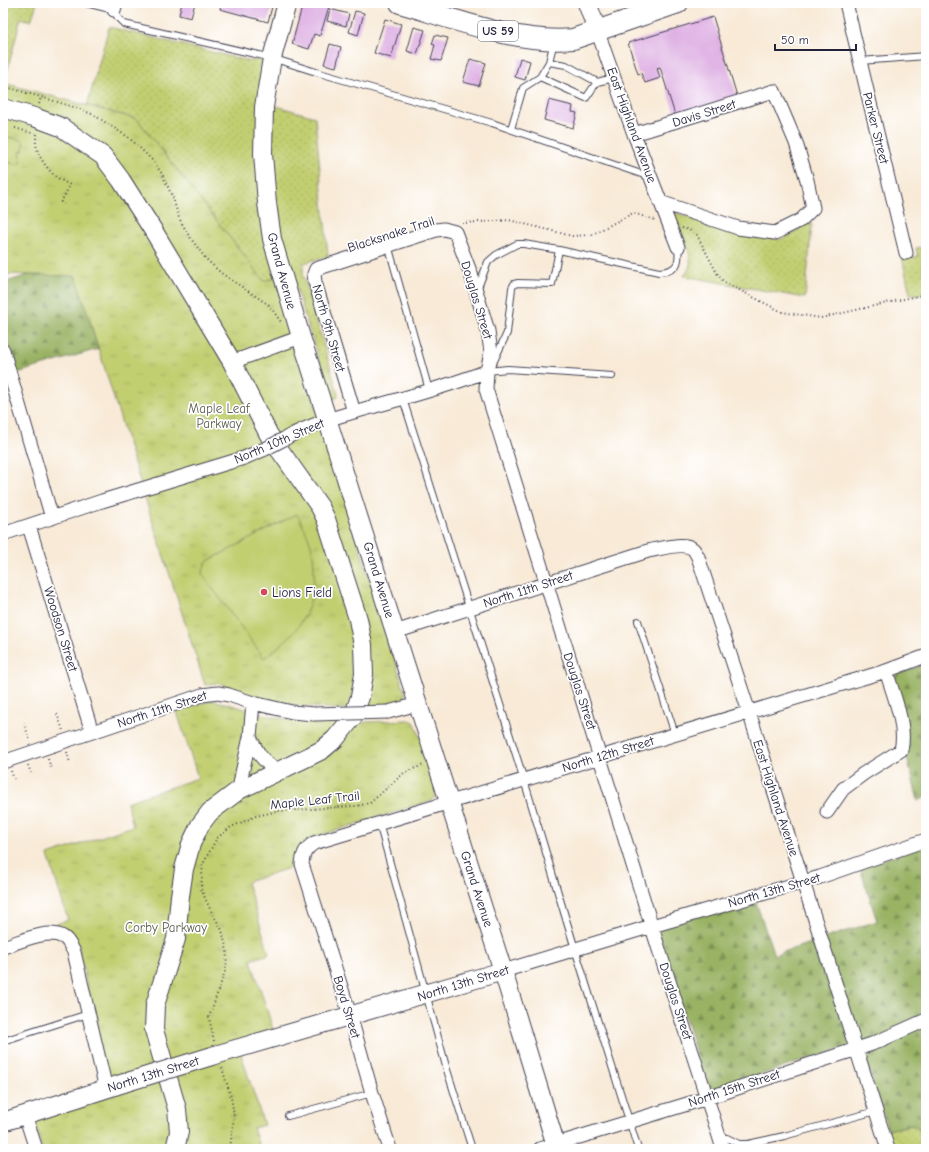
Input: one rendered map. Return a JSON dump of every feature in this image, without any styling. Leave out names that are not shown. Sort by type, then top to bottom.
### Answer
[{"type":"main road","name":"US 59","points":[[400,3],[501,32],[539,39],[554,40],[572,39],[678,3]]},
{"type":"street","name":"Grand Avenue","points":[[287,3],[272,58],[264,107],[263,154],[272,239],[295,333],[328,420],[503,971],[551,1147]]},
{"type":"street","name":"East Highland Avenue","points":[[587,3],[650,177],[678,247]]},
{"type":"street","name":"Parker Street","points":[[846,3],[906,253]]},
{"type":"street","name":"Davis Street","points":[[634,134],[774,91],[796,143],[807,180],[813,208],[801,220],[775,233],[738,228],[660,202]]},
{"type":"street","points":[[3,108],[62,127],[103,156],[121,180],[153,230],[232,362],[269,434],[315,498],[326,519],[358,620],[363,645],[364,674],[360,697],[353,717],[335,740],[322,750],[239,790],[210,812],[200,825],[191,844],[184,869],[176,939],[155,1005],[154,1030],[177,1109],[179,1132],[175,1149]]},
{"type":"street","name":"North 9th Street","points":[[354,412],[315,282],[314,274],[316,269],[436,230],[455,228]]},
{"type":"street","name":"Douglas Street","points":[[455,228],[488,331],[491,352],[487,371],[486,389],[601,756],[652,926],[721,1143]]},
{"type":"street","points":[[232,362],[295,333]]},
{"type":"street","points":[[3,350],[52,518]]},
{"type":"street","name":"North 10th Street","points":[[3,534],[102,501],[244,458],[265,450],[304,428],[354,412],[403,399],[487,371]]},
{"type":"street","name":"Woodson Street","points":[[29,526],[92,732]]},
{"type":"street","name":"East Highland Avenue","points":[[662,548],[686,545],[693,549],[698,557],[888,1149]]},
{"type":"street","name":"North 11th Street","points":[[395,632],[648,551],[662,548]]},
{"type":"street","name":"North 12th Street","points":[[302,864],[303,855],[307,848],[314,843],[886,671],[926,656]]},
{"type":"street","points":[[827,812],[843,789],[900,750],[903,742],[902,729],[897,705],[886,671]]},
{"type":"street","name":"North 11th Street","points":[[3,762],[202,695],[218,692],[253,703],[292,712],[314,714],[388,712],[418,704]]},
{"type":"street","points":[[239,790],[250,737],[253,703]]},
{"type":"street","points":[[250,737],[257,752],[277,771]]},
{"type":"street","name":"North 13th Street","points":[[3,1122],[215,1055],[350,1015],[426,995],[574,949],[803,882],[923,841]]},
{"type":"street","name":"Boyd Street","points":[[302,864],[350,1015],[372,1093],[390,1149]]},
{"type":"street","points":[[3,947],[42,934],[52,933],[65,937],[74,952],[106,1089]]},
{"type":"street","name":"North 15th Street","points":[[551,1147],[872,1044],[926,1020]]},
{"type":"street","points":[[25,1115],[36,1149]]},
{"type":"lane","points":[[86,3],[115,7],[118,18],[124,24],[272,58],[511,129],[650,177]]},
{"type":"lane","points":[[511,129],[523,88],[540,77],[549,62],[554,40]]},
{"type":"lane","points":[[860,61],[926,56]]},
{"type":"lane","points":[[549,62],[566,65],[597,82],[614,78]]},
{"type":"lane","points":[[540,77],[586,98],[597,82]]},
{"type":"lane","points":[[476,291],[488,262],[496,255],[517,244],[559,250],[659,272],[669,271],[676,267],[679,257],[678,247]]},
{"type":"lane","points":[[388,245],[429,390]]},
{"type":"lane","points":[[487,371],[496,357],[507,333],[512,288],[514,284],[552,284],[559,250]]},
{"type":"lane","points":[[487,371],[508,369],[612,376]]},
{"type":"lane","points":[[403,399],[524,780],[574,949],[638,1149]]},
{"type":"lane","points":[[638,621],[675,734]]},
{"type":"lane","points":[[379,823],[447,1070],[472,1149]]},
{"type":"lane","points":[[3,1041],[88,1014]]},
{"type":"lane","points":[[288,1116],[372,1093]]},
{"type":"lane","points":[[721,1143],[727,1138],[739,1144],[748,1144],[784,1136],[876,1111]]},
{"type":"path","points":[[3,86],[80,109],[94,115],[128,137],[154,162],[162,174],[173,198],[179,218],[189,236],[206,259],[221,274],[269,305],[295,333]]},
{"type":"path","points":[[34,117],[41,97]]},
{"type":"path","points":[[37,134],[38,154],[46,167],[56,177],[70,185],[61,202],[64,204]]},
{"type":"path","points":[[455,228],[509,220],[572,236],[591,235],[633,213],[689,230],[697,235],[718,275],[724,282],[782,312],[820,318],[926,294]]},
{"type":"path","points":[[57,714],[66,740]]},
{"type":"path","points":[[24,723],[34,752]]},
{"type":"path","name":"Maple Leaf Trail","points":[[230,1149],[234,1116],[232,1103],[215,1055],[209,1018],[226,969],[227,951],[222,930],[201,890],[203,864],[217,838],[231,827],[256,816],[279,811],[356,806],[370,802],[404,773],[423,765]]},
{"type":"green space","points":[[3,3],[37,3],[31,21],[21,18],[4,83]]},
{"type":"green space","points":[[109,27],[249,61],[263,61],[276,278],[264,281],[137,119],[87,106]]},
{"type":"green space","name":"Maple Leaf Parkway","points":[[3,83],[137,119],[264,281],[276,278],[405,693],[405,699],[397,704],[373,708],[338,709],[299,706],[260,698],[217,683],[205,685],[76,276],[3,274]]},
{"type":"green space","points":[[273,105],[315,117],[328,256],[304,263],[303,274],[338,394],[337,398],[334,399],[330,396],[286,255],[278,224],[270,161]]},
{"type":"green space","points":[[3,136],[22,140],[24,143],[23,151],[20,153],[21,156],[19,165],[3,161]]},
{"type":"green space","points":[[668,210],[743,236],[782,239],[792,234],[811,220],[812,225],[805,298],[684,276],[690,265],[689,252],[683,237]]},
{"type":"green space","points":[[926,247],[926,295],[910,294],[902,257],[918,257],[916,248]]},
{"type":"green space","points":[[31,274],[76,275],[98,349],[17,373],[3,326],[3,283]]},
{"type":"green space","name":"Lions Field","points":[[297,514],[308,536],[312,551],[314,572],[311,600],[307,612],[294,632],[264,658],[202,574],[206,562]]},
{"type":"green space","points":[[926,664],[926,797],[918,801],[905,749],[895,675]]},
{"type":"green space","name":"Corby Parkway","points":[[212,700],[266,715],[308,722],[409,720],[414,722],[437,791],[435,797],[432,801],[314,837],[305,842],[299,848],[295,866],[247,882],[269,954],[251,960],[273,1029],[241,1054],[264,1125],[253,1128],[260,1149],[42,1149],[35,1121],[39,1118],[110,1095],[78,944],[70,931],[56,924],[68,920],[48,855],[133,826],[127,802],[198,778],[177,712]]},
{"type":"green space","points":[[926,844],[926,1132],[925,1133],[912,1125],[888,1130],[860,1043],[715,1089],[707,1088],[658,932],[660,927],[755,899],[774,955],[877,921],[860,868]]},
{"type":"green space","points":[[912,1125],[924,1133],[926,1132],[926,1149],[893,1149],[888,1130]]},
{"type":"building","points":[[182,3],[195,3],[191,18],[179,15]]},
{"type":"building","points":[[221,3],[273,3],[268,22],[220,9]]},
{"type":"building","points":[[303,3],[330,3],[320,36],[314,34],[309,49],[292,44]]},
{"type":"building","points":[[330,9],[349,14],[346,26],[327,21]]},
{"type":"building","points":[[355,11],[364,13],[358,35],[349,32]]},
{"type":"building","points":[[713,17],[737,96],[675,115],[660,67],[657,68],[660,78],[645,83],[641,73],[638,74],[628,43]]},
{"type":"building","points":[[385,19],[401,24],[391,58],[374,53]]},
{"type":"building","points":[[414,27],[425,30],[417,54],[407,51]]},
{"type":"building","points":[[435,35],[448,38],[441,61],[431,59],[435,45],[432,44]]},
{"type":"building","points":[[330,44],[341,47],[336,67],[324,64]]},
{"type":"building","points":[[520,58],[530,61],[525,80],[515,77]]},
{"type":"building","points":[[470,59],[486,63],[479,86],[463,82]]},
{"type":"building","points":[[549,100],[573,106],[572,112],[577,113],[573,128],[544,120]]},
{"type":"place","name":"Lions Field","points":[[264,592]]}]
